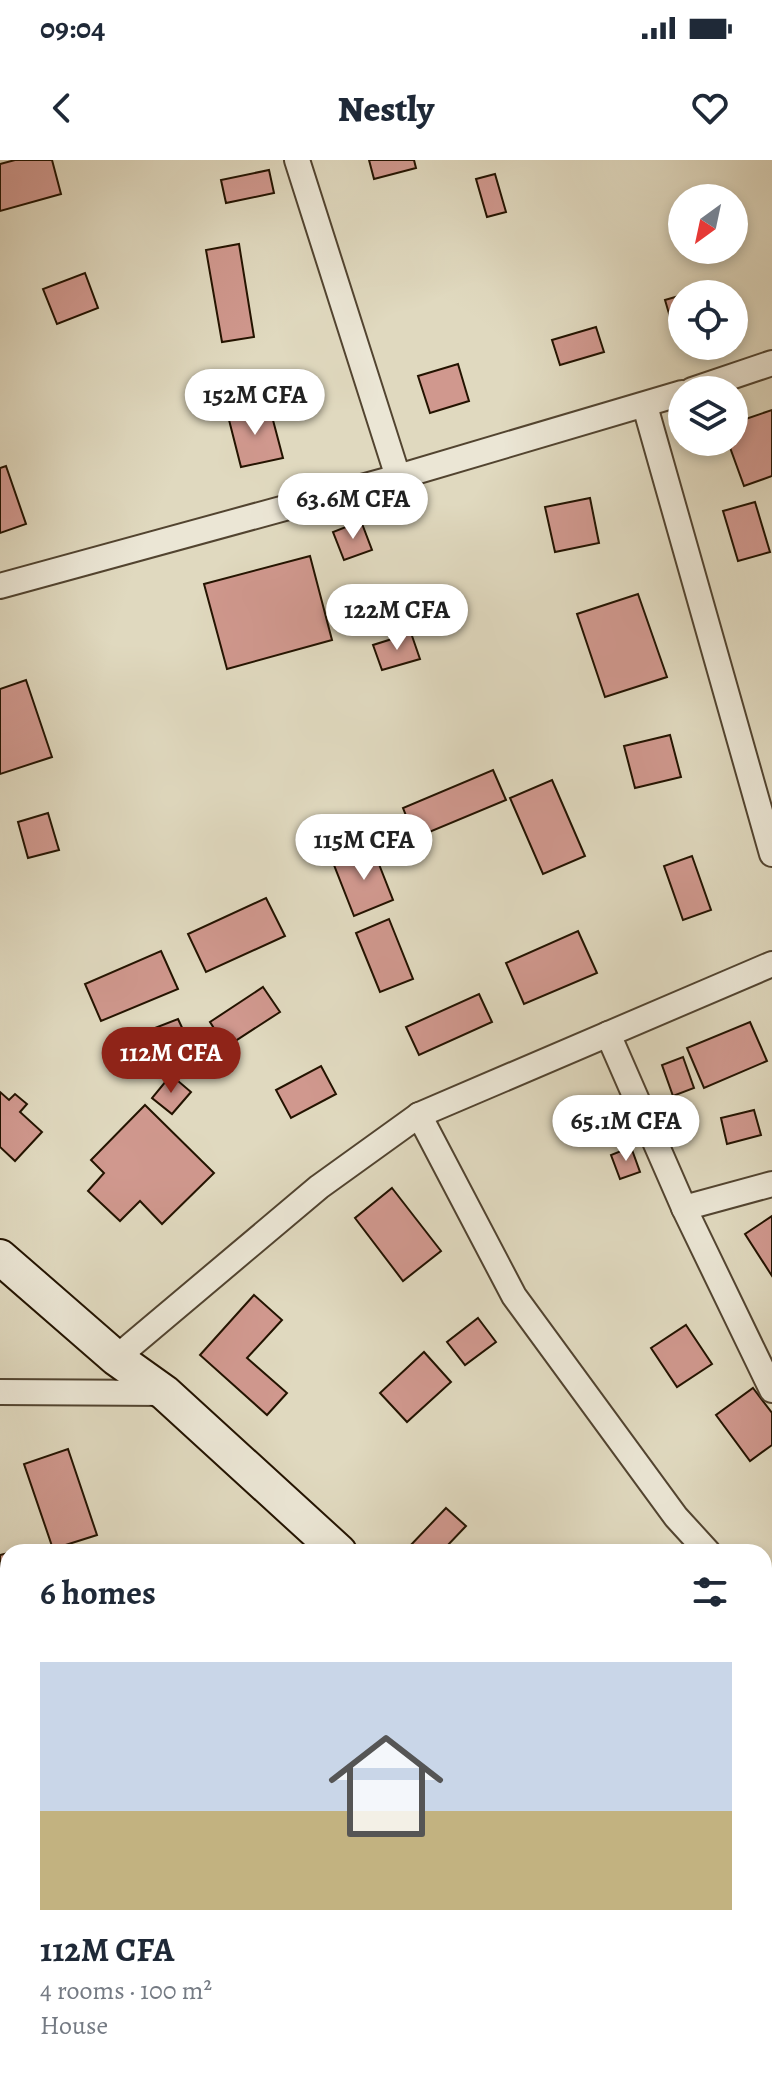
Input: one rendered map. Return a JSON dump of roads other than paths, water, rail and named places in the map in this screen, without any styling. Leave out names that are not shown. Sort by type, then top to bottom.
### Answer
[{"type":"street","points":[[297,160],[398,477]]},
{"type":"street","points":[[733,376],[772,363]]},
{"type":"street","points":[[0,586],[398,477],[668,398]]},
{"type":"street","points":[[645,406],[772,854]]},
{"type":"street","points":[[116,1358],[319,1187],[419,1115],[772,964]]},
{"type":"street","points":[[608,1034],[684,1208],[772,1390]]},
{"type":"street","points":[[419,1115],[514,1296],[676,1517],[701,1544]]},
{"type":"street","points":[[684,1208],[772,1184]]},
{"type":"street","points":[[0,1257],[116,1358],[165,1393],[330,1544]]},
{"type":"street","points":[[0,1392],[165,1393]]}]
